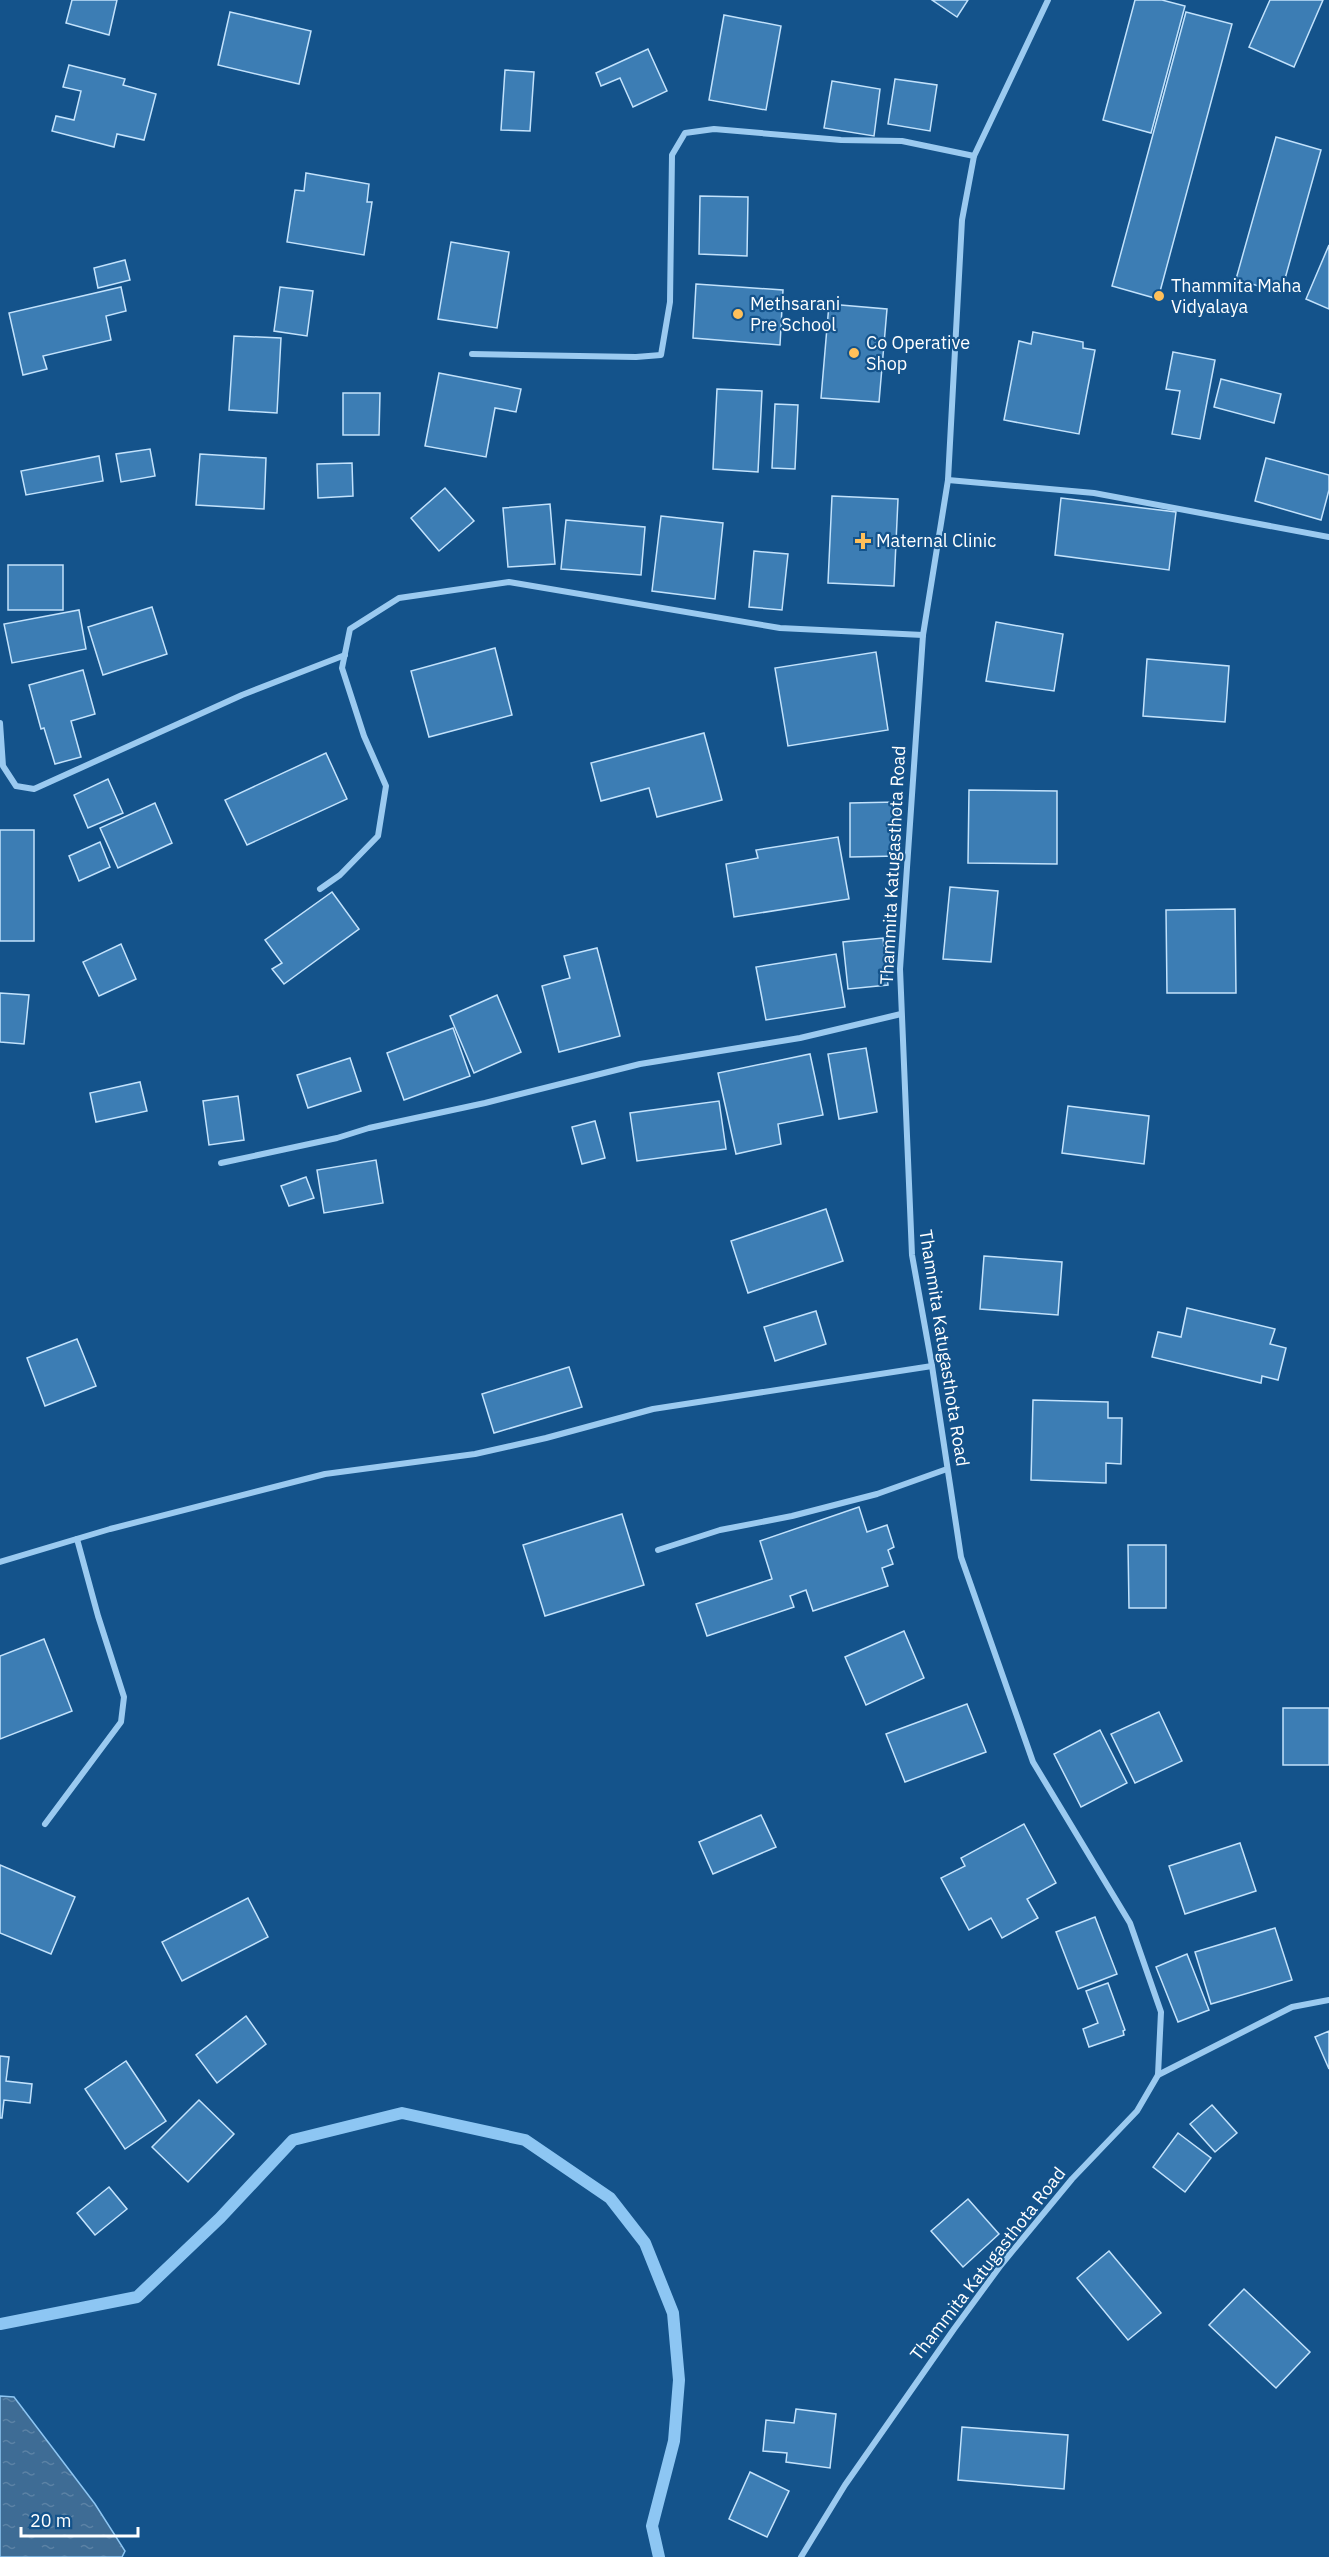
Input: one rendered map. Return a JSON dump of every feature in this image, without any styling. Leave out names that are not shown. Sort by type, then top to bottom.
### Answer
[{"type":"street","name":"Thammita Katugasthota Road","points":[[801,2557],[845,2486],[961,2319],[1072,2179],[1137,2111],[1158,2075],[1161,2012],[1130,1923],[1033,1762],[961,1557],[932,1366],[912,1255],[900,969],[923,636],[948,480],[962,220],[974,156],[1048,0]]},
{"type":"street","points":[[472,354],[636,357],[661,355],[670,302],[672,155],[685,133],[714,129],[841,140],[902,141],[974,156]]},
{"type":"street","points":[[948,480],[1094,493],[1329,537]]},
{"type":"street","points":[[320,889],[340,875],[378,836],[386,786],[364,736],[342,668],[350,629],[399,598],[509,582],[780,628],[923,636]]},
{"type":"street","points":[[0,723],[3,766],[16,786],[34,789],[242,695],[345,656]]},
{"type":"street","points":[[221,1163],[485,1103],[639,1064],[800,1038],[901,1014]]},
{"type":"street","points":[[0,1562],[77,1539],[324,1474],[475,1454],[546,1438],[653,1409],[932,1366]]},
{"type":"street","points":[[658,1550],[720,1530],[792,1516],[877,1494],[947,1469]]},
{"type":"street","points":[[45,1824],[121,1722],[124,1697],[77,1539]]},
{"type":"street","points":[[1158,2075],[1292,2007],[1329,2000]]},
{"type":"water","points":[[0,2396],[14,2397],[95,2504],[125,2551],[122,2557],[0,2557]]},
{"type":"building","points":[[72,0],[117,0],[109,35],[66,23]]},
{"type":"building","points":[[932,0],[968,0],[957,17]]},
{"type":"building","points":[[1135,0],[1162,0],[1185,6],[1151,133],[1103,120]]},
{"type":"building","points":[[1270,0],[1323,0],[1294,67],[1249,47]]},
{"type":"building","points":[[230,12],[311,31],[299,84],[218,65]]},
{"type":"building","points":[[1186,12],[1232,24],[1158,299],[1112,286]]},
{"type":"building","points":[[724,15],[781,26],[766,110],[709,100]]},
{"type":"building","points":[[648,49],[667,91],[633,107],[620,78],[601,86],[596,73]]},
{"type":"building","points":[[69,65],[125,79],[123,85],[156,94],[144,140],[117,134],[114,147],[52,131],[56,116],[74,120],[81,91],[63,87]]},
{"type":"building","points":[[505,70],[534,72],[530,131],[501,130]]},
{"type":"building","points":[[895,79],[937,85],[930,131],[888,124]]},
{"type":"building","points":[[832,81],[880,89],[874,136],[824,128]]},
{"type":"building","points":[[1276,137],[1321,150],[1281,293],[1236,279]]},
{"type":"building","points":[[306,173],[369,184],[367,202],[372,202],[364,255],[287,242],[295,190],[304,191]]},
{"type":"building","points":[[700,196],[748,197],[747,256],[699,254]]},
{"type":"building","points":[[451,242],[509,252],[497,328],[438,319]]},
{"type":"building","points":[[1329,245],[1329,309],[1306,299]]},
{"type":"building","points":[[125,260],[130,280],[98,288],[94,268]]},
{"type":"building","name":"Methsarani Pre School","points":[[696,284],[783,290],[780,345],[693,338]]},
{"type":"building","points":[[121,287],[126,311],[106,316],[111,340],[43,356],[47,369],[23,375],[9,313]]},
{"type":"building","points":[[280,287],[313,291],[307,336],[274,331]]},
{"type":"building","name":"Co Operative Shop","points":[[829,304],[887,309],[879,402],[821,398]]},
{"type":"building","points":[[1033,332],[1083,342],[1083,348],[1095,350],[1079,434],[1004,420],[1019,341],[1031,344]]},
{"type":"building","points":[[234,336],[281,338],[277,413],[229,410]]},
{"type":"building","points":[[1173,352],[1215,360],[1200,439],[1172,434],[1180,391],[1166,389]]},
{"type":"building","points":[[439,373],[521,389],[516,412],[495,408],[486,457],[425,446]]},
{"type":"building","points":[[1221,379],[1281,394],[1274,423],[1214,407]]},
{"type":"building","points":[[717,389],[762,391],[758,472],[713,469]]},
{"type":"building","points":[[343,393],[380,393],[379,435],[343,435]]},
{"type":"building","points":[[775,404],[798,405],[795,469],[772,468]]},
{"type":"building","points":[[150,449],[155,476],[121,482],[116,454]]},
{"type":"building","points":[[200,454],[266,458],[264,509],[196,505]]},
{"type":"building","points":[[99,456],[103,481],[26,495],[21,471]]},
{"type":"building","points":[[1266,458],[1329,475],[1329,490],[1321,520],[1255,501]]},
{"type":"building","points":[[352,463],[353,496],[318,498],[317,464]]},
{"type":"building","points":[[445,488],[474,521],[439,551],[411,518]]},
{"type":"building","name":"Maternal Clinic","points":[[832,496],[898,499],[894,586],[828,583]]},
{"type":"building","points":[[1061,498],[1176,512],[1169,570],[1055,555]]},
{"type":"building","points":[[550,504],[555,564],[508,567],[503,508]]},
{"type":"building","points":[[661,516],[723,523],[715,599],[652,591]]},
{"type":"building","points":[[566,520],[645,527],[641,575],[561,569]]},
{"type":"building","points":[[754,551],[788,554],[782,610],[749,607]]},
{"type":"building","points":[[8,565],[63,565],[63,610],[8,610]]},
{"type":"building","points":[[152,607],[167,654],[103,675],[88,627]]},
{"type":"building","points":[[79,610],[86,649],[12,663],[4,624]]},
{"type":"building","points":[[996,622],[1063,634],[1054,691],[986,681]]},
{"type":"building","points":[[495,648],[512,715],[429,737],[411,671]]},
{"type":"building","points":[[876,652],[888,730],[788,746],[775,668]]},
{"type":"building","points":[[1147,659],[1229,666],[1225,722],[1143,716]]},
{"type":"building","points":[[83,670],[95,714],[71,721],[81,757],[55,764],[44,728],[41,729],[29,685]]},
{"type":"building","points":[[704,733],[722,800],[657,817],[649,788],[601,801],[591,763]]},
{"type":"building","points":[[326,753],[347,799],[247,845],[225,800]]},
{"type":"building","points":[[108,779],[123,813],[88,828],[74,795]]},
{"type":"building","points":[[969,790],[1057,791],[1057,864],[968,863]]},
{"type":"building","points":[[897,802],[898,856],[850,857],[850,803]]},
{"type":"building","points":[[155,803],[172,843],[118,868],[100,828]]},
{"type":"building","points":[[0,830],[34,830],[34,941],[0,941]]},
{"type":"building","points":[[838,837],[849,899],[734,917],[726,864],[758,858],[756,850]]},
{"type":"building","points":[[100,842],[110,867],[79,881],[69,856]]},
{"type":"building","points":[[950,887],[998,891],[991,962],[943,959]]},
{"type":"building","points":[[332,892],[359,929],[284,984],[272,969],[282,963],[265,940]]},
{"type":"building","points":[[1235,909],[1236,993],[1167,993],[1166,910]]},
{"type":"building","points":[[883,938],[888,985],[848,989],[843,942]]},
{"type":"building","points":[[121,944],[136,979],[99,996],[83,962]]},
{"type":"building","points":[[597,948],[620,1036],[559,1052],[542,986],[570,978],[564,956]]},
{"type":"building","points":[[836,954],[845,1007],[766,1020],[756,967]]},
{"type":"building","points":[[0,993],[29,995],[24,1044],[0,1042]]},
{"type":"building","points":[[497,995],[521,1052],[474,1073],[450,1016]]},
{"type":"building","points":[[453,1028],[470,1076],[404,1100],[387,1053]]},
{"type":"building","points":[[866,1048],[877,1112],[839,1119],[828,1054]]},
{"type":"building","points":[[810,1054],[823,1115],[778,1124],[781,1144],[736,1154],[718,1073]]},
{"type":"building","points":[[350,1058],[361,1091],[308,1108],[297,1075]]},
{"type":"building","points":[[140,1082],[147,1111],[96,1122],[90,1093]]},
{"type":"building","points":[[238,1096],[244,1140],[209,1145],[203,1101]]},
{"type":"building","points":[[719,1101],[726,1149],[637,1161],[630,1113]]},
{"type":"building","points":[[1068,1106],[1149,1116],[1144,1164],[1062,1153]]},
{"type":"building","points":[[595,1121],[605,1158],[582,1164],[572,1127]]},
{"type":"building","points":[[376,1160],[383,1203],[324,1213],[317,1170]]},
{"type":"building","points":[[306,1177],[314,1198],[289,1206],[281,1186]]},
{"type":"building","points":[[826,1209],[843,1261],[748,1293],[731,1241]]},
{"type":"building","points":[[984,1256],[1062,1262],[1058,1315],[980,1309]]},
{"type":"building","points":[[1187,1308],[1275,1329],[1270,1344],[1286,1348],[1278,1380],[1262,1376],[1261,1383],[1152,1357],[1158,1332],[1181,1337]]},
{"type":"building","points":[[816,1311],[826,1344],[775,1361],[764,1327]]},
{"type":"building","points":[[77,1339],[96,1386],[45,1406],[27,1358]]},
{"type":"building","points":[[569,1367],[582,1407],[494,1433],[482,1394]]},
{"type":"building","points":[[1033,1400],[1108,1402],[1108,1418],[1122,1418],[1121,1464],[1106,1463],[1106,1483],[1031,1480]]},
{"type":"building","points":[[859,1507],[867,1532],[887,1525],[894,1547],[888,1550],[893,1564],[882,1568],[888,1586],[813,1611],[806,1590],[790,1596],[794,1607],[707,1636],[696,1604],[772,1579],[760,1541]]},
{"type":"building","points":[[622,1514],[644,1585],[545,1616],[523,1545]]},
{"type":"building","points":[[1128,1545],[1166,1545],[1166,1608],[1129,1608]]},
{"type":"building","points":[[904,1631],[924,1678],[866,1705],[845,1657]]},
{"type":"building","points":[[44,1639],[72,1711],[0,1739],[0,1656]]},
{"type":"building","points":[[967,1704],[986,1752],[905,1782],[886,1734]]},
{"type":"building","points":[[1283,1708],[1329,1708],[1329,1765],[1283,1765]]},
{"type":"building","points":[[1159,1712],[1182,1761],[1135,1783],[1111,1734]]},
{"type":"building","points":[[1100,1730],[1127,1783],[1081,1807],[1054,1754]]},
{"type":"building","points":[[761,1815],[776,1847],[713,1874],[699,1842]]},
{"type":"building","points":[[1024,1824],[1056,1883],[1027,1899],[1038,1918],[1002,1938],[991,1918],[969,1930],[941,1878],[965,1866],[961,1858]]},
{"type":"building","points":[[1240,1843],[1256,1891],[1185,1914],[1169,1866]]},
{"type":"building","points":[[0,1865],[75,1897],[51,1954],[0,1933]]},
{"type":"building","points":[[248,1898],[268,1937],[182,1981],[162,1942]]},
{"type":"building","points":[[1095,1917],[1117,1974],[1078,1989],[1056,1932]]},
{"type":"building","points":[[1275,1928],[1292,1980],[1211,2004],[1195,1952]]},
{"type":"building","points":[[1187,1954],[1209,2010],[1178,2022],[1156,1967]]},
{"type":"building","points":[[1108,1983],[1125,2030],[1124,2035],[1089,2047],[1083,2029],[1098,2023],[1086,1991]]},
{"type":"building","points":[[246,2016],[266,2044],[217,2083],[196,2055]]},
{"type":"building","points":[[1329,2031],[1329,2069],[1315,2037]]},
{"type":"building","points":[[0,2056],[9,2057],[6,2081],[32,2084],[30,2103],[4,2100],[2,2118],[0,2118]]},
{"type":"building","points":[[126,2061],[166,2121],[125,2149],[85,2089]]},
{"type":"building","points":[[199,2100],[234,2134],[188,2182],[152,2147]]},
{"type":"building","points":[[1212,2105],[1237,2133],[1215,2152],[1190,2124]]},
{"type":"building","points":[[1178,2133],[1211,2158],[1185,2192],[1153,2167]]},
{"type":"building","points":[[109,2187],[127,2209],[95,2235],[77,2213]]},
{"type":"building","points":[[968,2199],[999,2234],[963,2267],[931,2231]]},
{"type":"building","points":[[1109,2251],[1161,2313],[1128,2340],[1077,2278]]},
{"type":"building","points":[[1244,2289],[1310,2352],[1276,2388],[1209,2325]]},
{"type":"building","points":[[796,2409],[836,2414],[830,2468],[786,2462],[787,2453],[763,2451],[766,2420],[794,2423]]},
{"type":"building","points":[[962,2427],[1068,2435],[1064,2489],[958,2480]]},
{"type":"building","points":[[750,2472],[789,2491],[767,2537],[729,2519]]},
{"type":"waterway","points":[[0,2324],[137,2297],[220,2218],[293,2140],[402,2113],[525,2140],[610,2198],[645,2243],[673,2313],[679,2380],[674,2441],[652,2526],[659,2557]]},
{"type":"place","name":"Thammita Maha Vidyalaya","points":[[1159,296]]},
{"type":"place","name":"Methsarani Pre School","points":[[738,314]]},
{"type":"place","name":"Co Operative Shop","points":[[854,353]]},
{"type":"place","name":"Maternal Clinic","points":[[863,541]]}]
